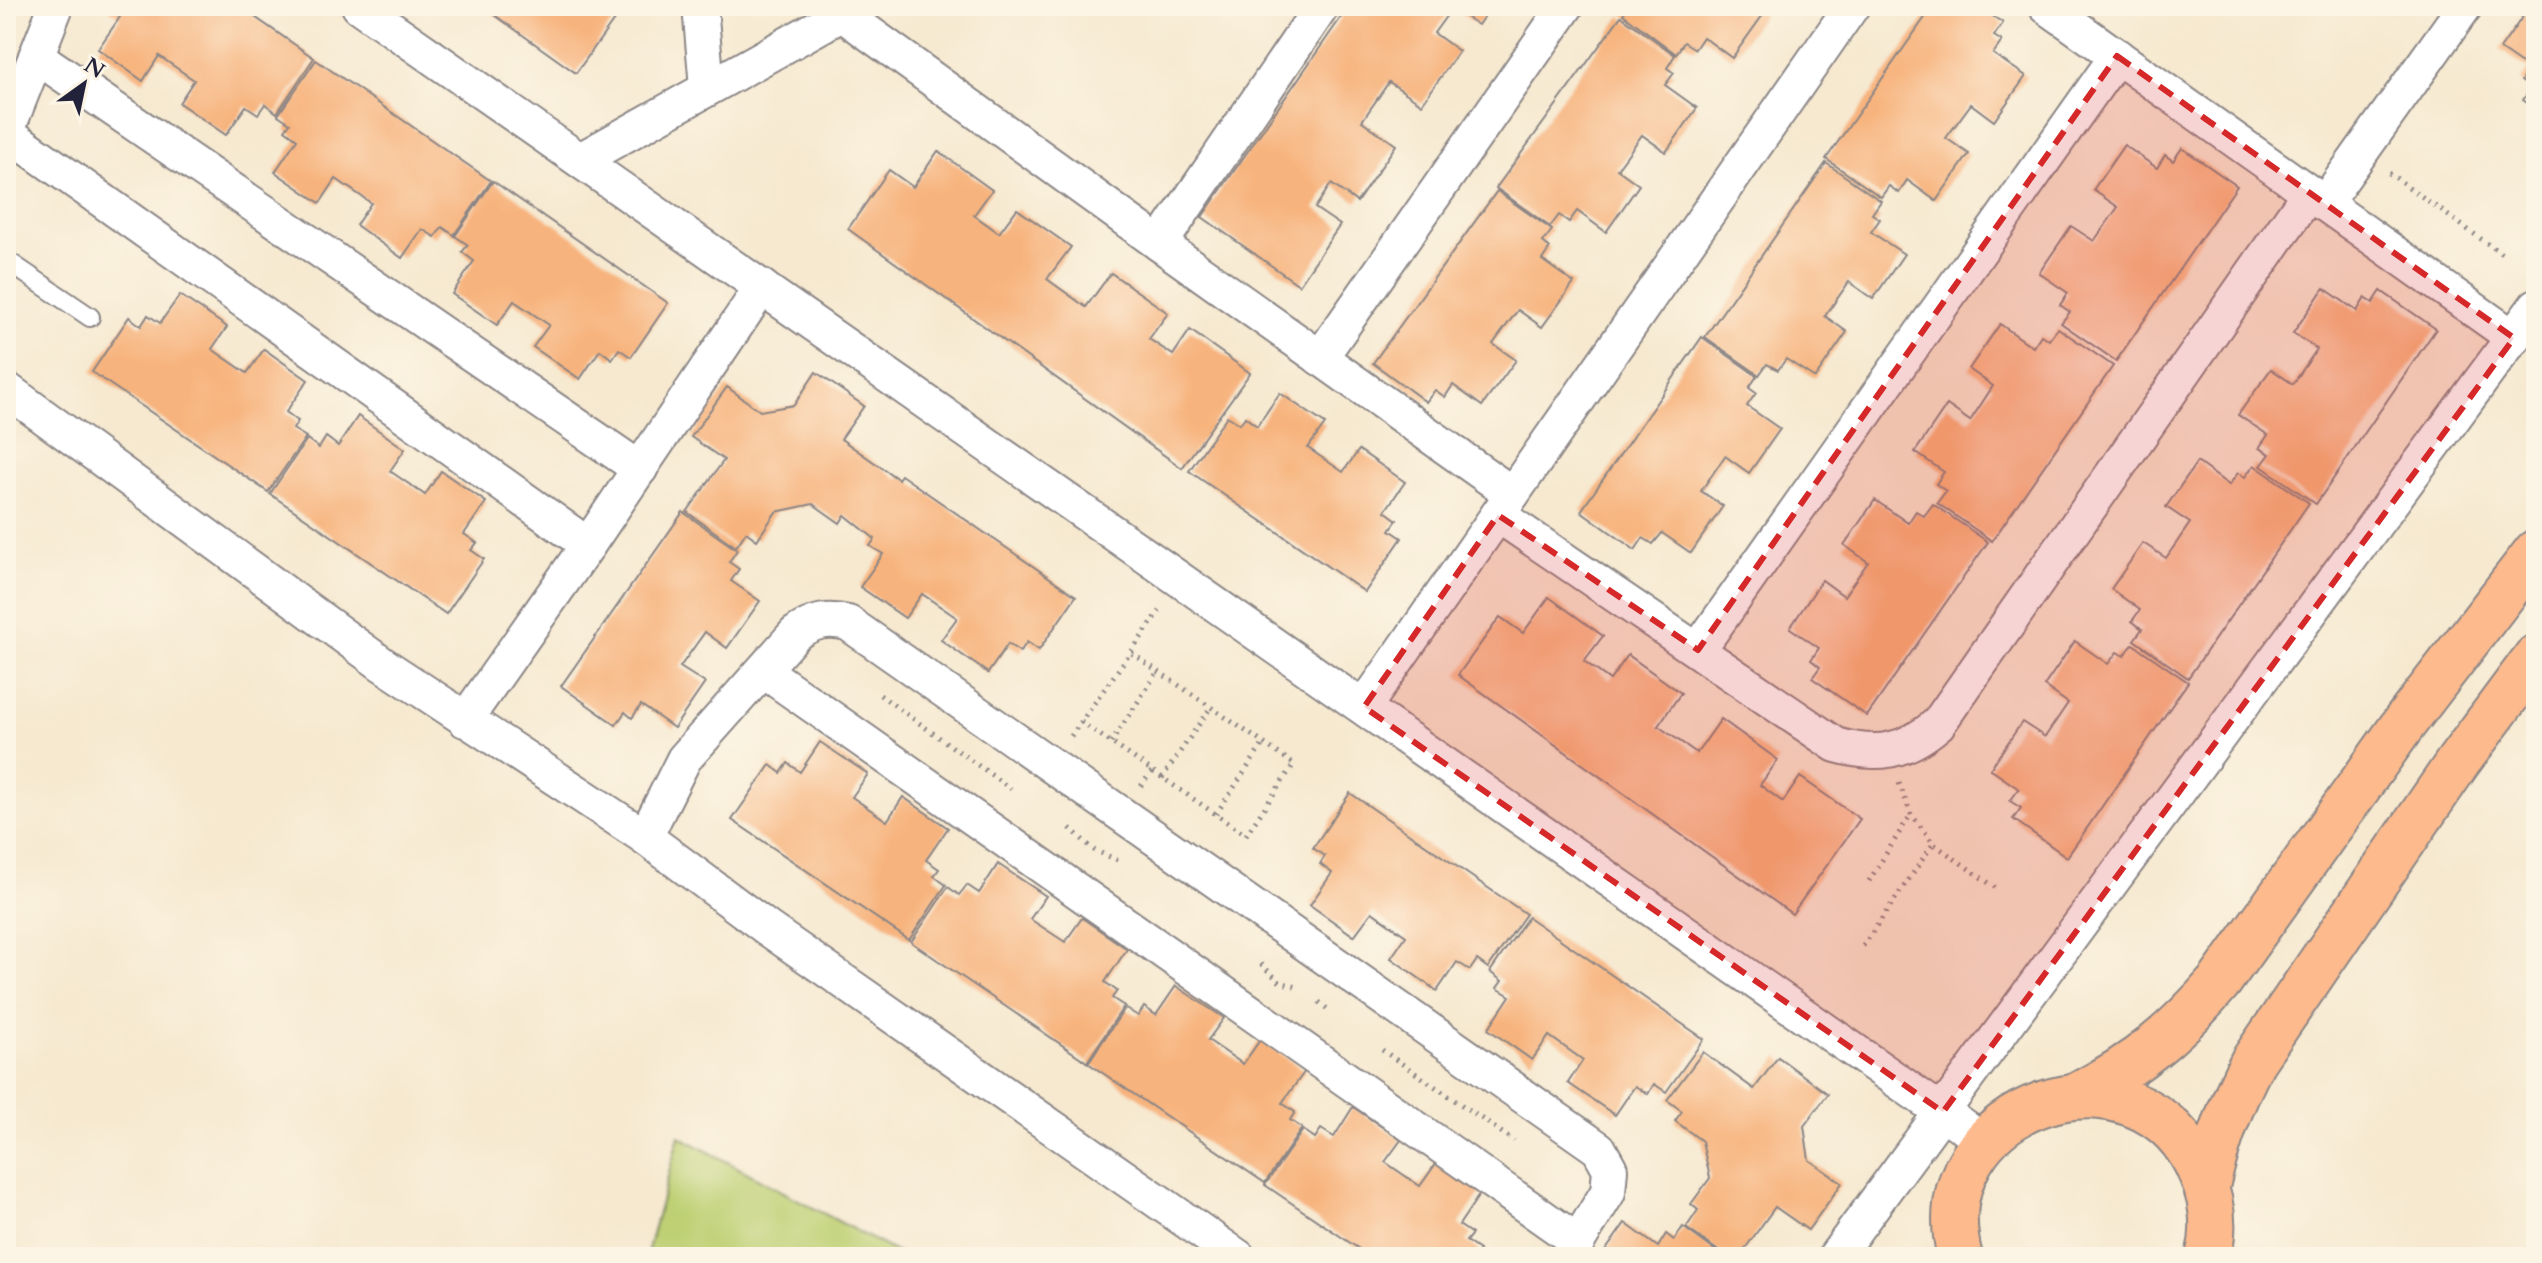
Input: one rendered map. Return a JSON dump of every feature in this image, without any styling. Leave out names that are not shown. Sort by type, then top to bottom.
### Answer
[{"type":"main road","points":[[2076,1096],[2117,1075],[2155,1048],[2200,1005],[2405,722],[2536,552]]},
{"type":"main road","points":[[2207,1186],[2217,1143],[2232,1101],[2253,1061],[2458,762],[2536,657]]},
{"type":"main road","points":[[1960,1257],[1955,1225],[1957,1203],[1967,1170],[1985,1142],[2017,1114],[2045,1102],[2076,1096],[2124,1102],[2147,1112],[2184,1144],[2207,1186],[2212,1220],[2208,1257]]},
{"type":"street","points":[[56,6],[6,132],[588,545]]},
{"type":"street","points":[[359,6],[1985,1142]]},
{"type":"street","points":[[700,6],[707,87]]},
{"type":"street","points":[[1160,244],[1322,6]]},
{"type":"street","points":[[1320,358],[1566,6]]},
{"type":"street","points":[[1364,707],[1852,6]]},
{"type":"street","points":[[2046,6],[2514,338]]},
{"type":"street","points":[[580,160],[848,10],[1160,244],[1320,358],[1505,504],[1698,650],[1836,745],[1855,750],[1885,751],[1909,744],[1938,724],[2317,198],[2361,153],[2465,6]]},
{"type":"street","points":[[36,56],[640,469]]},
{"type":"street","points":[[1698,650],[2117,56]]},
{"type":"street","points":[[465,720],[588,545],[762,287]]},
{"type":"street","points":[[1835,1257],[2536,306]]},
{"type":"street","points":[[6,389],[382,664],[645,837],[767,928],[1238,1257]]},
{"type":"street","points":[[645,837],[684,759],[795,634],[806,625],[820,620],[834,619],[848,623],[1599,1149],[1610,1169],[1608,1192],[1573,1250],[1420,1132],[764,671]]},
{"type":"lane","points":[[6,260],[90,317]]},
{"type":"path","points":[[2361,153],[2502,254]]},
{"type":"path","points":[[1051,764],[1182,580]]},
{"type":"path","points":[[1081,722],[1246,835],[1294,764],[1130,652]]},
{"type":"path","points":[[904,661],[880,695],[1011,789]]},
{"type":"path","points":[[1111,743],[1158,671]]},
{"type":"path","points":[[1162,778],[1211,707]]},
{"type":"path","points":[[950,801],[999,728]]},
{"type":"path","points":[[1216,814],[1264,743]]},
{"type":"path","points":[[1885,751],[1911,814],[1934,844],[1996,888]]},
{"type":"path","points":[[1044,867],[1093,794]]},
{"type":"path","points":[[1869,881],[1911,814]]},
{"type":"path","points":[[1070,828],[1094,850],[1132,866]]},
{"type":"path","points":[[1863,946],[1934,844]]},
{"type":"path","points":[[1261,964],[1280,982],[1301,988]]},
{"type":"path","points":[[1314,997],[1330,1011],[1354,976]]},
{"type":"path","points":[[1382,1050],[1514,1141],[1538,1106]]},
{"type":"path","points":[[1420,1132],[1469,1057]]},
{"type":"highlighted area","points":[[2117,56],[2514,338],[1943,1112],[1364,707],[1498,515],[1698,650]]},
{"type":"green space","points":[[679,1136],[905,1257],[646,1257]]},
{"type":"building","points":[[109,6],[239,6],[314,58],[277,113],[265,104],[258,114],[246,106],[226,135],[179,103],[194,80],[159,56],[143,81],[98,49],[120,17]]},
{"type":"building","points":[[482,6],[624,6],[576,73]]},
{"type":"building","points":[[1349,6],[1491,6],[1478,25],[1452,8],[1434,33],[1459,51],[1422,104],[1389,82],[1362,121],[1396,145],[1357,202],[1331,184],[1315,208],[1340,225],[1299,285],[1202,217]]},
{"type":"building","points":[[1629,6],[1757,6],[1765,12],[1732,58],[1703,37],[1695,49],[1684,42],[1676,54],[1623,14]]},
{"type":"building","points":[[1933,6],[1978,6],[2003,23],[1994,36],[2002,41],[1993,54],[2026,76],[1994,121],[1971,104],[1946,138],[1969,154],[1936,201],[1907,180],[1899,193],[1889,186],[1881,197],[1826,159]]},
{"type":"building","points":[[2530,6],[2536,6],[2536,109],[2523,100],[2531,88],[2521,81],[2529,69],[2500,49]]},
{"type":"building","points":[[1621,16],[1675,55],[1667,68],[1674,73],[1665,85],[1697,108],[1666,152],[1642,135],[1617,169],[1639,185],[1606,232],[1577,211],[1569,222],[1559,215],[1550,227],[1496,188]]},
{"type":"building","points":[[316,60],[491,181],[454,235],[442,227],[435,237],[422,229],[402,258],[356,225],[371,203],[336,179],[320,203],[275,172],[297,139],[285,130],[290,123],[278,115]]},
{"type":"building","points":[[2124,145],[2157,168],[2165,155],[2173,161],[2182,148],[2237,186],[2116,361],[2061,323],[2070,312],[2060,305],[2068,293],[2039,273],[2071,226],[2094,241],[2118,207],[2093,190]]},
{"type":"building","points":[[938,151],[992,190],[974,215],[999,233],[1017,209],[1071,247],[1047,279],[1086,307],[1111,273],[1168,313],[1149,339],[1173,355],[1190,330],[1250,373],[1182,468],[848,229],[889,170],[913,187]]},
{"type":"building","points":[[1826,163],[1881,201],[1872,214],[1880,219],[1871,232],[1904,254],[1873,299],[1849,282],[1825,316],[1847,332],[1815,378],[1786,359],[1778,370],[1767,364],[1759,375],[1705,337]]},
{"type":"building","points":[[493,181],[668,303],[631,357],[619,349],[612,359],[600,350],[580,379],[533,347],[549,325],[514,301],[497,325],[452,294],[474,261],[462,252],[468,245],[455,236]]},
{"type":"building","points":[[1497,191],[1552,230],[1543,242],[1550,248],[1542,260],[1574,283],[1542,327],[1518,310],[1493,344],[1516,360],[1482,406],[1453,385],[1445,397],[1435,390],[1426,402],[1373,363]]},
{"type":"building","points":[[2324,288],[2357,311],[2365,298],[2373,303],[2381,291],[2436,329],[2316,504],[2261,466],[2270,454],[2259,448],[2268,435],[2238,415],[2271,369],[2293,384],[2317,349],[2293,333]]},
{"type":"building","points":[[180,295],[227,327],[212,349],[247,373],[264,349],[308,380],[286,412],[298,421],[293,429],[306,437],[268,492],[92,372],[129,317],[141,326],[148,315],[160,323]]},
{"type":"building","points":[[2000,324],[2033,347],[2041,335],[2049,340],[2058,328],[2113,366],[1992,541],[1937,503],[1946,491],[1936,484],[1944,472],[1915,452],[1947,405],[1970,421],[1993,386],[1969,369]]},
{"type":"building","points":[[1702,337],[1757,376],[1749,388],[1756,393],[1747,406],[1780,429],[1749,473],[1725,456],[1701,491],[1723,506],[1691,553],[1662,533],[1653,544],[1643,538],[1635,550],[1581,511]]},
{"type":"building","points":[[816,372],[864,406],[841,439],[898,479],[901,475],[1076,596],[1039,650],[1027,642],[1020,652],[1008,644],[988,673],[941,640],[957,618],[922,594],[905,618],[860,587],[883,554],[870,546],[875,539],[845,515],[840,523],[813,504],[776,512],[757,540],[746,532],[736,547],[687,512],[724,460],[691,437],[727,387],[760,411],[794,405]]},
{"type":"building","points":[[1280,393],[1325,424],[1308,448],[1343,472],[1359,450],[1405,482],[1385,511],[1397,520],[1390,530],[1402,538],[1365,592],[1189,471],[1227,416],[1240,424],[1245,417],[1257,426]]},
{"type":"building","points":[[358,416],[405,449],[390,471],[425,495],[441,471],[486,502],[464,534],[477,543],[471,550],[484,559],[446,614],[270,494],[307,439],[319,448],[326,437],[338,446]]},
{"type":"building","points":[[2197,462],[2229,485],[2238,473],[2245,477],[2254,465],[2309,503],[2188,678],[2134,640],[2142,629],[2132,621],[2140,610],[2111,589],[2143,543],[2166,558],[2190,523],[2166,507]]},
{"type":"building","points":[[1875,500],[1908,523],[1916,511],[1924,516],[1933,504],[1988,542],[1867,716],[1812,678],[1820,667],[1811,660],[1819,648],[1790,628],[1822,580],[1844,596],[1868,562],[1844,545]]},
{"type":"building","points":[[683,512],[737,550],[729,562],[739,569],[731,581],[760,601],[727,648],[705,632],[680,667],[705,683],[674,728],[641,705],[632,718],[625,712],[616,725],[561,686]]},
{"type":"building","points":[[1549,597],[1603,636],[1584,661],[1610,680],[1628,655],[1681,693],[1658,726],[1697,753],[1721,719],[1778,760],[1760,785],[1783,802],[1800,777],[1860,819],[1792,914],[1458,675],[1500,617],[1523,633]]},
{"type":"building","points":[[2075,641],[2108,664],[2117,652],[2124,656],[2133,644],[2188,682],[2067,857],[2013,819],[2021,808],[2010,801],[2019,789],[1990,769],[2022,722],[2045,737],[2068,703],[2044,686]]},
{"type":"building","points":[[820,742],[868,774],[852,797],[887,821],[903,797],[948,828],[926,860],[939,869],[934,876],[946,885],[909,940],[732,820],[770,765],[781,773],[788,763],[800,772]]},
{"type":"building","points":[[1350,793],[1526,914],[1488,968],[1477,960],[1470,970],[1457,962],[1437,991],[1391,958],[1406,936],[1372,912],[1354,936],[1310,905],[1332,873],[1320,864],[1325,856],[1313,848]]},
{"type":"building","points":[[998,864],[1046,896],[1030,919],[1065,942],[1082,918],[1127,949],[1105,982],[1117,991],[1112,998],[1124,1006],[1087,1062],[911,942],[948,887],[959,895],[967,885],[979,893]]},
{"type":"building","points":[[1528,917],[1704,1039],[1666,1092],[1654,1084],[1648,1094],[1635,1086],[1615,1115],[1568,1083],[1583,1060],[1549,1036],[1532,1060],[1488,1029],[1510,996],[1497,988],[1502,981],[1490,972]]},
{"type":"building","points":[[1176,986],[1224,1018],[1208,1040],[1243,1064],[1260,1040],[1305,1071],[1282,1103],[1295,1112],[1290,1120],[1302,1128],[1265,1183],[1088,1063],[1125,1008],[1138,1016],[1144,1007],[1156,1015]]},
{"type":"building","points":[[1703,1052],[1754,1089],[1778,1057],[1828,1094],[1804,1126],[1809,1160],[1842,1183],[1808,1230],[1775,1207],[1739,1257],[1727,1257],[1686,1228],[1698,1210],[1691,1204],[1710,1178],[1702,1141],[1675,1121],[1682,1111],[1667,1100]]},
{"type":"building","points":[[1353,1107],[1401,1140],[1385,1162],[1420,1186],[1437,1162],[1481,1192],[1459,1225],[1472,1234],[1466,1241],[1479,1250],[1474,1257],[1371,1257],[1265,1185],[1303,1130],[1315,1138],[1321,1129],[1334,1137]]},
{"type":"building","points":[[1625,1223],[1658,1247],[1666,1234],[1674,1240],[1683,1227],[1724,1257],[1601,1257]]}]
